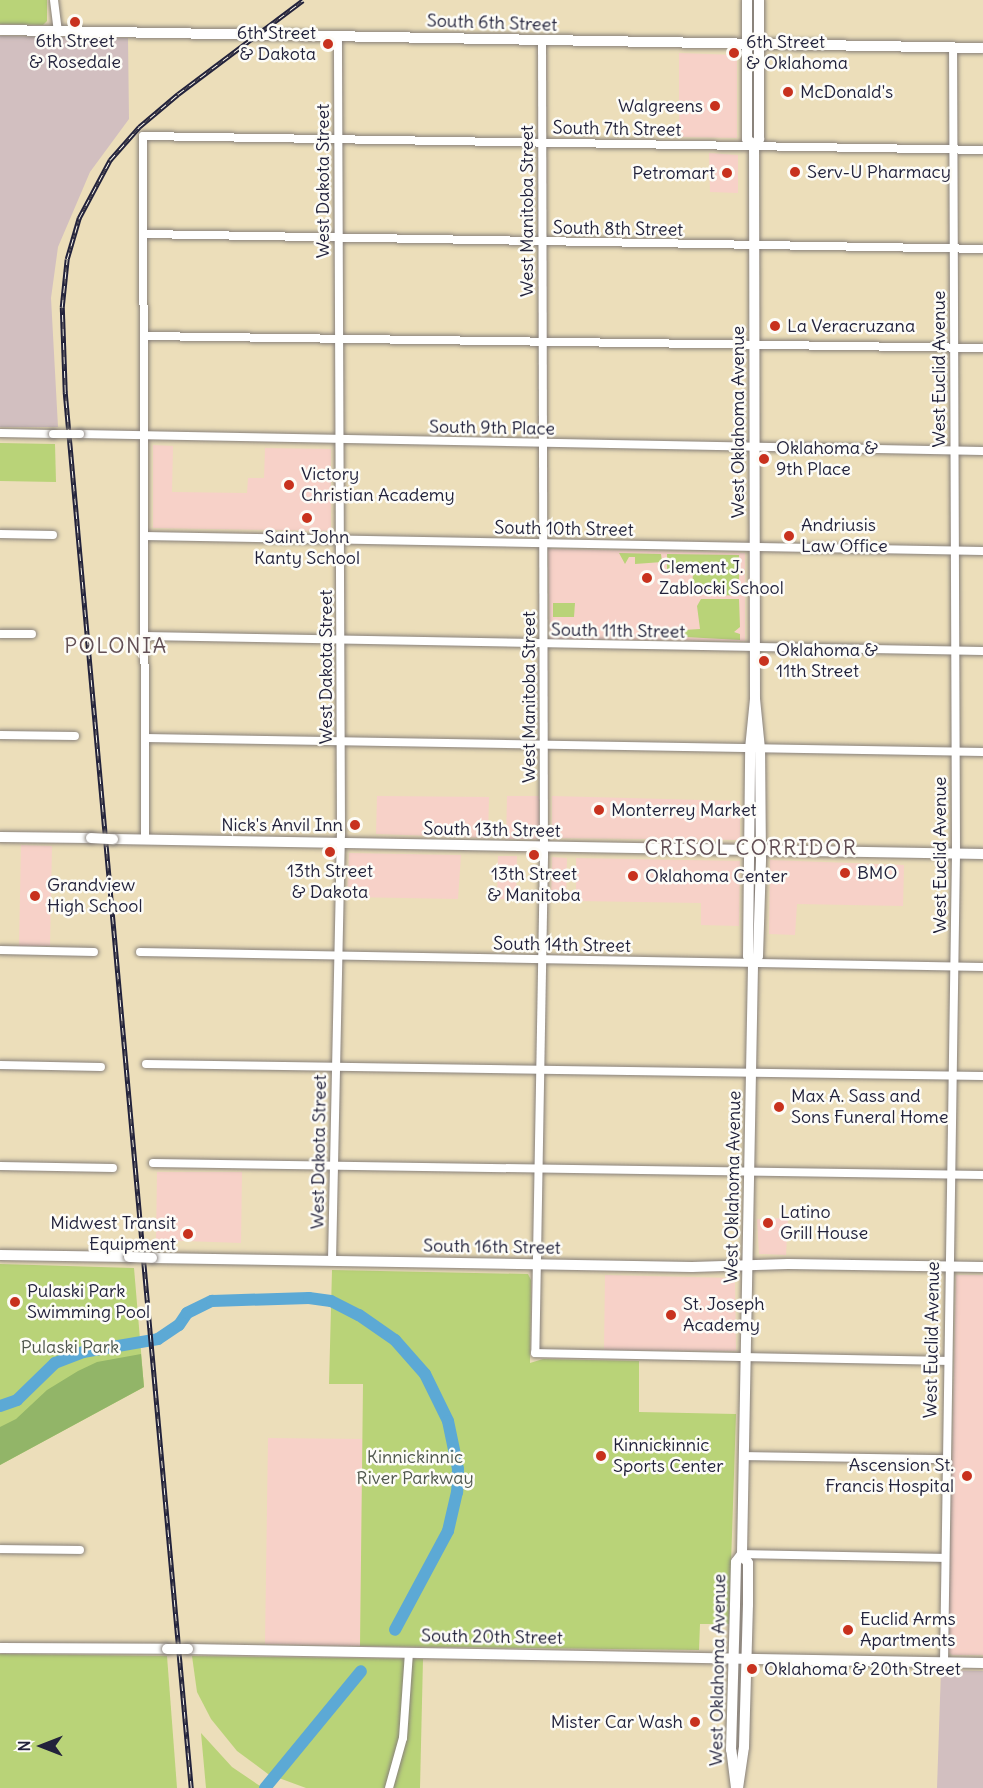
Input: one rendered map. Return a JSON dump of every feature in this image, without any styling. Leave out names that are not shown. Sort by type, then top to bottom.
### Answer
[{"type":"street","points":[[54,0],[58,31]]},
{"type":"street","name":"West Oklahoma Avenue","points":[[747,0],[747,139],[754,146]]},
{"type":"street","name":"West Oklahoma Avenue","points":[[737,1788],[745,1723],[748,1563],[742,1554],[753,964],[758,956],[754,699],[754,146],[759,139],[759,0]]},
{"type":"street","name":"South 6th Street","points":[[0,30],[542,42],[983,48]]},
{"type":"street","name":"West Dakota Street","points":[[332,1261],[341,843],[338,36]]},
{"type":"street","name":"West Manitoba Street","points":[[542,42],[544,847],[534,1353],[746,1358]]},
{"type":"street","name":"West Euclid Avenue","points":[[944,1663],[956,853],[952,47]]},
{"type":"street","name":"South 7th Street","points":[[144,234],[143,136],[983,150]]},
{"type":"street","points":[[144,234],[145,840]]},
{"type":"street","name":"South 8th Street","points":[[144,234],[754,247],[983,249]]},
{"type":"street","points":[[145,336],[542,344],[983,348]]},
{"type":"street","name":"South 9th Place","points":[[0,433],[983,451]]},
{"type":"street","points":[[0,534],[54,535]]},
{"type":"street","name":"South 10th Street","points":[[144,536],[983,551]]},
{"type":"street","points":[[0,634],[32,634]]},
{"type":"street","name":"South 11th Street","points":[[144,636],[544,645],[983,651]]},
{"type":"street","points":[[0,735],[75,736]]},
{"type":"street","points":[[145,738],[983,752]]},
{"type":"street","name":"South 13th Street","points":[[0,837],[983,854]]},
{"type":"street","points":[[0,950],[94,952]]},
{"type":"street","name":"South 14th Street","points":[[140,952],[983,967]]},
{"type":"street","points":[[146,1064],[751,1075],[983,1076]]},
{"type":"street","points":[[0,1065],[101,1067]]},
{"type":"street","points":[[153,1163],[983,1175]]},
{"type":"street","points":[[0,1166],[113,1168]]},
{"type":"street","name":"South 16th Street","points":[[0,1255],[537,1265],[983,1267]]},
{"type":"street","points":[[746,1358],[947,1360]]},
{"type":"street","points":[[744,1456],[946,1459]]},
{"type":"street","points":[[0,1549],[80,1550]]},
{"type":"street","points":[[742,1554],[945,1558]]},
{"type":"street","name":"West Oklahoma Avenue","points":[[737,1788],[732,1723],[736,1562],[742,1554]]},
{"type":"street","name":"South 20th Street","points":[[0,1648],[746,1657],[983,1663]]},
{"type":"street","points":[[389,1788],[406,1719],[409,1652]]},
{"type":"street","points":[[732,1723],[745,1723]]},
{"type":"shaded area","points":[[0,36],[128,38],[129,119],[90,172],[58,247],[51,298],[58,427],[0,427]]},
{"type":"shaded area","points":[[679,53],[737,55],[737,138],[679,137]]},
{"type":"shaded area","points":[[709,153],[738,155],[738,193],[710,192]]},
{"type":"shaded area","name":"Victory Christian Academy","points":[[153,445],[173,446],[172,492],[247,493],[248,478],[264,478],[265,448],[331,449],[331,531],[153,528]]},
{"type":"shaded area","name":"Clement J. Zablocki School","points":[[548,549],[745,553],[745,641],[550,639]]},
{"type":"shaded area","points":[[377,796],[489,797],[488,838],[376,834]]},
{"type":"shaded area","points":[[507,796],[539,796],[540,839],[506,839]]},
{"type":"shaded area","points":[[552,796],[740,801],[740,840],[552,838]]},
{"type":"shaded area","name":"Grandview High School","points":[[21,845],[52,846],[50,946],[19,946]]},
{"type":"shaded area","points":[[349,853],[461,855],[458,899],[347,897]]},
{"type":"shaded area","points":[[498,856],[517,856],[516,899],[497,899]]},
{"type":"shaded area","points":[[552,857],[567,858],[566,901],[551,901]]},
{"type":"shaded area","points":[[576,858],[740,861],[739,926],[701,925],[701,903],[576,901]]},
{"type":"shaded area","points":[[770,860],[904,865],[903,906],[797,904],[795,935],[769,934]]},
{"type":"shaded area","points":[[157,1172],[242,1172],[241,1243],[156,1240]]},
{"type":"shaded area","points":[[788,1218],[786,1255],[759,1254],[757,1219]]},
{"type":"shaded area","name":"St. Joseph Academy","points":[[605,1275],[735,1278],[736,1351],[604,1350]]},
{"type":"shaded area","name":"Ascension St. Francis Hospital","points":[[956,1275],[983,1275],[983,1655],[952,1655],[948,1651]]},
{"type":"shaded area","points":[[268,1438],[363,1439],[360,1646],[265,1644]]},
{"type":"shaded area","points":[[941,1670],[983,1671],[983,1788],[937,1788]]},
{"type":"green space","points":[[0,0],[47,0],[47,21],[43,25],[0,24]]},
{"type":"green space","points":[[0,443],[55,444],[56,482],[0,481]]},
{"type":"green space","points":[[619,553],[661,554],[662,562],[635,564],[635,557],[629,557],[625,564]]},
{"type":"green space","points":[[667,554],[739,555],[739,596],[692,593],[693,572],[684,568],[682,572],[667,572]]},
{"type":"green space","points":[[701,599],[739,599],[740,627],[734,632],[740,634],[740,640],[667,636],[667,631],[700,629],[697,606]]},
{"type":"green space","points":[[553,603],[575,603],[574,617],[553,617]]},
{"type":"green space","name":"Pulaski Park","points":[[0,1264],[134,1268],[144,1387],[0,1465]]},
{"type":"green space","name":"Kinnickinnic Sports Center","points":[[332,1270],[528,1274],[531,1280],[530,1363],[543,1359],[639,1361],[639,1412],[736,1414],[729,1624],[700,1624],[699,1650],[360,1646],[363,1384],[329,1384]]},
{"type":"green space","points":[[141,1354],[144,1387],[0,1465],[0,1427],[16,1419],[47,1390],[97,1362]]},
{"type":"green space","points":[[0,1654],[167,1656],[177,1788],[0,1788]]},
{"type":"green space","points":[[192,1656],[423,1659],[420,1788],[306,1788],[268,1774],[237,1751],[211,1719],[197,1692]]},
{"type":"green space","points":[[201,1733],[232,1767],[263,1788],[206,1788]]},
{"type":"waterway","points":[[0,1406],[17,1400],[55,1363],[83,1352],[158,1339],[179,1325],[187,1313],[212,1301],[309,1298],[331,1301],[359,1315],[395,1340],[425,1374],[448,1421],[458,1469],[457,1492],[448,1531],[395,1630]]},
{"type":"waterway","points":[[265,1788],[361,1671]]},
{"type":"railway","points":[[191,1788],[65,392],[62,307],[67,259],[79,218],[110,160],[139,127],[178,94],[303,0]]},
{"type":"place","name":"6th Street & Rosedale","points":[[75,22]]},
{"type":"place","name":"6th Street & Dakota","points":[[328,44]]},
{"type":"place","name":"6th Street & Oklahoma","points":[[734,53]]},
{"type":"place","name":"McDonald's","points":[[788,92]]},
{"type":"place","name":"Walgreens","points":[[715,106]]},
{"type":"place","name":"Serv-U Pharmacy","points":[[795,172]]},
{"type":"place","name":"Petromart","points":[[727,173]]},
{"type":"place","name":"La Veracruzana","points":[[775,326]]},
{"type":"place","name":"Oklahoma & 9th Place","points":[[764,459]]},
{"type":"place","name":"Victory Christian Academy","points":[[289,485]]},
{"type":"place","name":"Saint John Kanty School","points":[[307,518]]},
{"type":"place","name":"Andriusis Law Office","points":[[789,536]]},
{"type":"place","name":"Clement J. Zablocki School","points":[[647,578]]},
{"type":"place","name":"Oklahoma & 11th Street","points":[[764,661]]},
{"type":"place","name":"Monterrey Market","points":[[599,810]]},
{"type":"place","name":"Nick's Anvil Inn","points":[[355,825]]},
{"type":"place","name":"13th Street & Dakota","points":[[330,852]]},
{"type":"place","name":"13th Street & Manitoba","points":[[534,855]]},
{"type":"place","name":"BMO","points":[[845,873]]},
{"type":"place","name":"Oklahoma Center","points":[[633,876]]},
{"type":"place","name":"Grandview High School","points":[[35,896]]},
{"type":"place","name":"Max A. Sass and Sons Funeral Home","points":[[779,1107]]},
{"type":"place","name":"Latino Grill House","points":[[768,1223]]},
{"type":"place","name":"Midwest Transit Equipment","points":[[188,1234]]},
{"type":"place","name":"Pulaski Park Swimming Pool","points":[[15,1302]]},
{"type":"place","name":"St. Joseph Academy","points":[[671,1315]]},
{"type":"place","name":"Kinnickinnic Sports Center","points":[[601,1456]]},
{"type":"place","name":"Ascension St. Francis Hospital","points":[[967,1476]]},
{"type":"place","name":"Euclid Arms Apartments","points":[[848,1630]]},
{"type":"place","name":"Oklahoma & 20th Street","points":[[752,1669]]},
{"type":"place","name":"Mister Car Wash","points":[[695,1722]]},
{"type":"district","name":"POLONIA","points":[[116,646]]},
{"type":"district","name":"CRISOL CORRIDOR","points":[[751,848]]},
{"type":"park label","name":"Kinnickinnic River Parkway","points":[[415,1468]]}]
